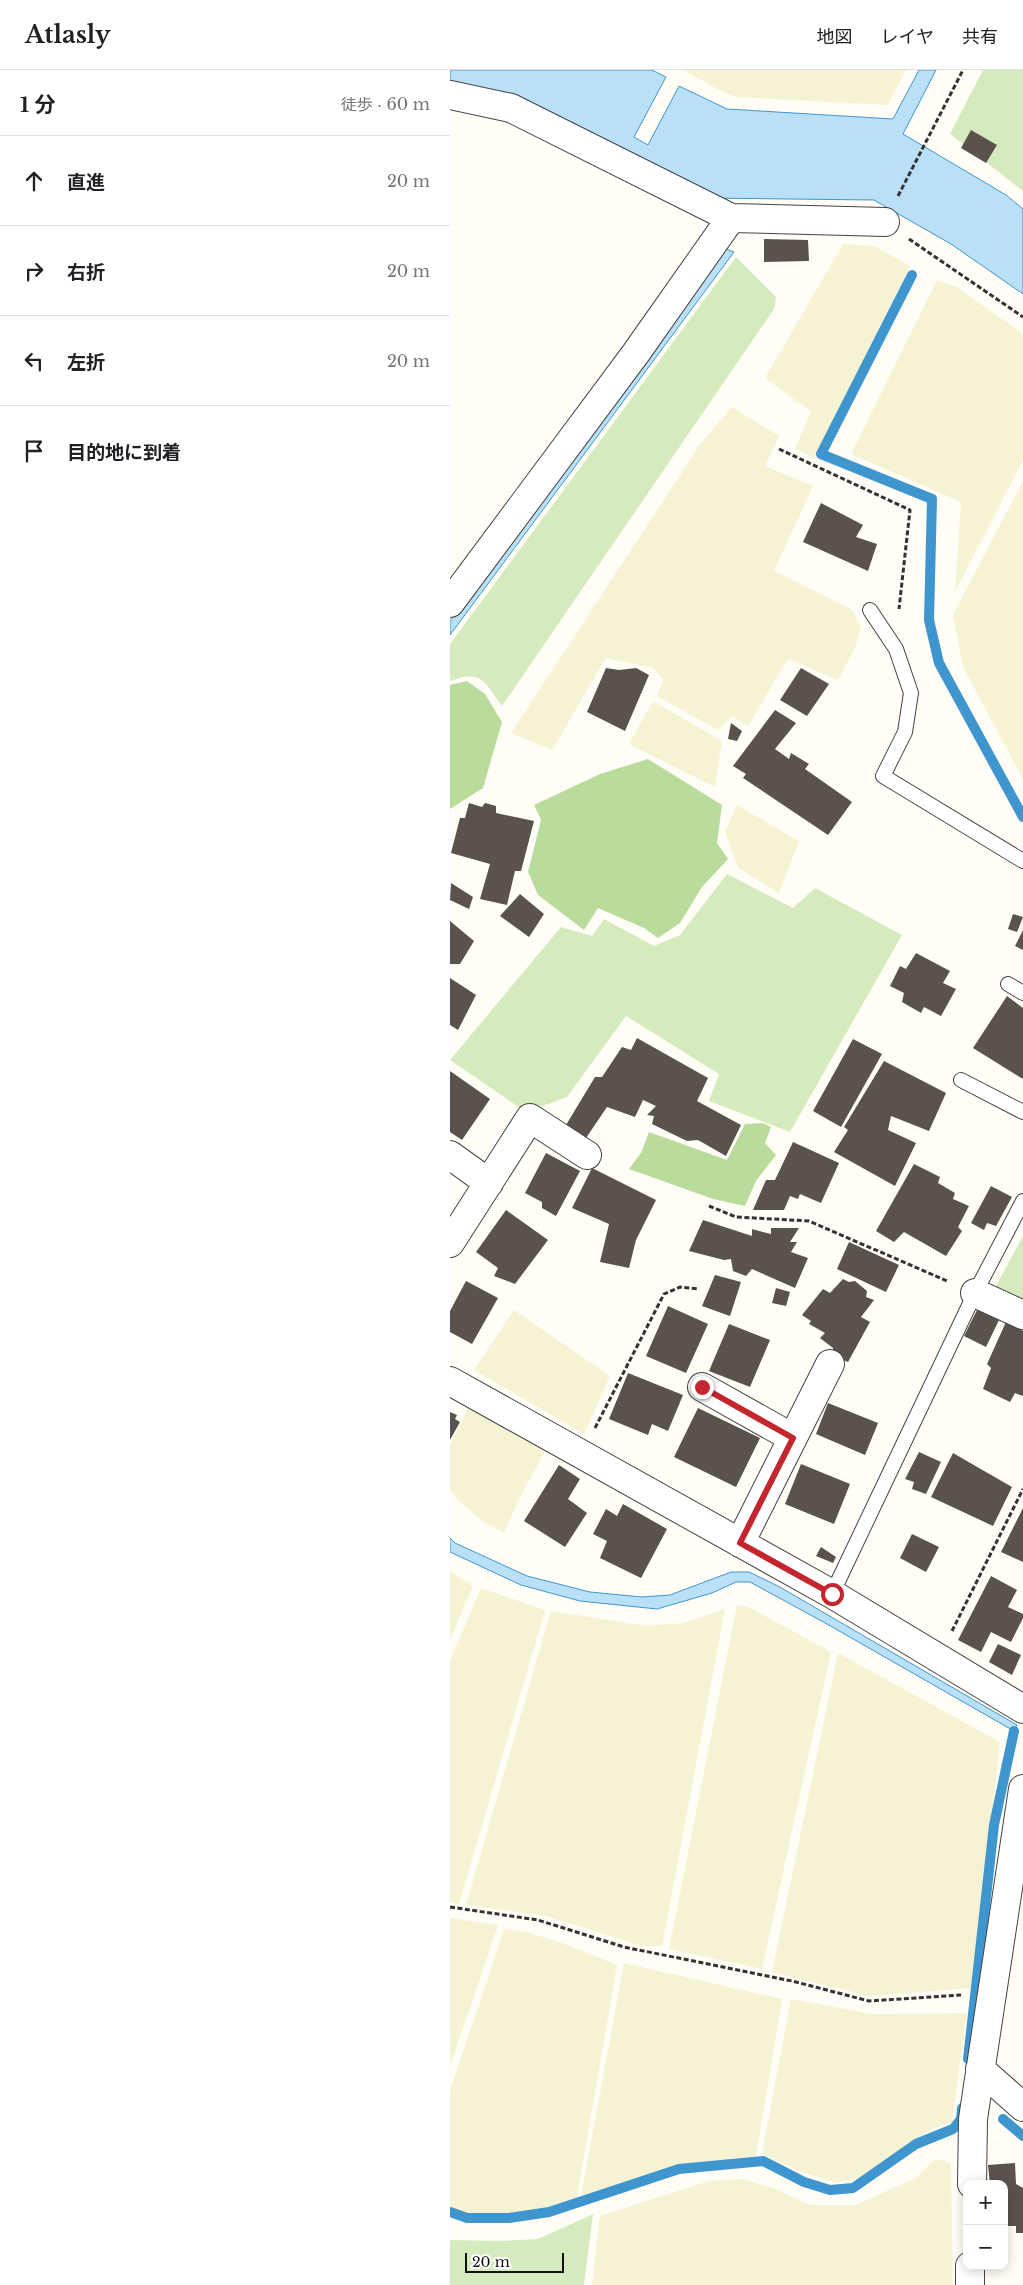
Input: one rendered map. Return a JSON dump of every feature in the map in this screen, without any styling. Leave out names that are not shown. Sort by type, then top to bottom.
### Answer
[{"type":"street","points":[[450,95],[511,108],[731,218],[885,222]]},
{"type":"street","points":[[450,603],[636,353],[731,218]]},
{"type":"street","points":[[450,1243],[530,1118],[587,1155]]},
{"type":"street","points":[[450,1155],[489,1183]]},
{"type":"street","points":[[975,1293],[1023,1315]]},
{"type":"street","points":[[740,1543],[830,1364]]},
{"type":"street","points":[[450,1381],[832,1594],[1023,1709]]},
{"type":"street","points":[[702,1387],[793,1438]]},
{"type":"street","points":[[972,2180],[973,2119],[1023,1789]]},
{"type":"street","points":[[980,2068],[1023,2106]]},
{"type":"street","points":[[970,2270],[970,2285]]},
{"type":"lane","points":[[870,610],[896,649],[911,693],[905,732],[883,776],[1023,860]]},
{"type":"lane","points":[[1008,984],[1023,993]]},
{"type":"lane","points":[[961,1080],[1023,1112]]},
{"type":"lane","points":[[832,1594],[975,1293],[1023,1201]]},
{"type":"path","points":[[963,70],[885,222],[1023,317]]},
{"type":"path","points":[[779,449],[910,510],[902,573],[896,649]]},
{"type":"path","points":[[709,1206],[736,1217],[809,1221],[975,1293]]},
{"type":"path","points":[[581,1454],[664,1294],[680,1287],[699,1289]]},
{"type":"path","points":[[939,1658],[1023,1489]]},
{"type":"path","points":[[450,1907],[538,1920],[624,1947],[792,1981],[869,2001],[992,1992]]},
{"type":"shaded area","points":[[684,70],[906,70],[888,105],[735,97]]},
{"type":"shaded area","points":[[843,244],[874,246],[910,266],[814,458],[795,449],[811,412],[765,378]]},
{"type":"shaded area","points":[[937,280],[957,287],[1023,334],[1023,460],[955,592],[961,502],[851,454]]},
{"type":"shaded area","points":[[732,407],[779,436],[765,466],[813,486],[774,571],[853,610],[861,628],[855,648],[838,680],[788,659],[748,726],[732,716],[718,730],[657,696],[663,680],[653,668],[606,658],[552,750],[511,733],[701,443]]},
{"type":"shaded area","points":[[1023,481],[1023,779],[963,667],[953,615]]},
{"type":"shaded area","points":[[653,701],[722,741],[715,787],[629,744]]},
{"type":"shaded area","points":[[737,805],[799,841],[779,893],[738,868],[725,832]]},
{"type":"shaded area","points":[[514,1310],[610,1376],[584,1434],[474,1370]]},
{"type":"shaded area","points":[[471,1402],[549,1444],[520,1497],[504,1533],[484,1522],[450,1491],[450,1445]]},
{"type":"shaded area","points":[[450,1571],[473,1586],[450,1640]]},
{"type":"shaded area","points":[[481,1588],[545,1610],[459,1904],[450,1902],[450,1661]]},
{"type":"shaded area","points":[[737,1605],[749,1607],[831,1652],[762,1969],[669,1949]]},
{"type":"shaded area","points":[[725,1609],[662,1946],[642,1946],[546,1916],[466,1905],[551,1611],[647,1626],[683,1623]]},
{"type":"shaded area","points":[[838,1653],[1000,1742],[972,1988],[869,1996],[772,1972]]},
{"type":"shaded area","points":[[450,1918],[498,1925],[450,2066]]},
{"type":"shaded area","points":[[504,1929],[527,1932],[562,1943],[617,1965],[577,2197],[552,2206],[513,2213],[465,2213],[450,2207],[450,2091]]},
{"type":"shaded area","points":[[624,1963],[782,1999],[756,2156],[680,2164],[581,2196]]},
{"type":"shaded area","points":[[791,1999],[873,2014],[967,2013],[952,2122],[934,2128],[860,2177],[836,2183],[799,2171],[762,2154]]},
{"type":"shaded area","points":[[934,2160],[943,2160],[951,2164],[953,2285],[592,2285],[600,2216],[709,2181],[742,2179],[774,2188],[810,2205],[855,2205],[916,2178]]},
{"type":"green space","points":[[983,70],[1023,70],[1023,191],[950,134]]},
{"type":"green space","points":[[736,257],[776,297],[774,309],[502,706],[486,684],[476,677],[470,676],[450,681],[450,644]]},
{"type":"green space","points":[[467,681],[485,694],[502,722],[483,788],[450,809],[450,685]]},
{"type":"green space","points":[[648,759],[722,805],[717,843],[728,859],[702,887],[680,923],[658,938],[644,928],[598,908],[584,930],[538,895],[528,872],[541,820],[534,805],[600,774]]},
{"type":"green space","points":[[727,874],[793,908],[815,888],[902,935],[790,1132],[709,1101],[719,1074],[626,1016],[567,1097],[526,1112],[450,1060],[561,927],[592,936],[604,919],[654,946],[680,935]]},
{"type":"green space","points":[[763,1123],[771,1127],[765,1143],[776,1155],[756,1181],[745,1206],[713,1199],[629,1169],[641,1153],[649,1132],[727,1160],[745,1124]]},
{"type":"green space","points":[[1023,1236],[1023,1302],[995,1288]]},
{"type":"green space","points":[[593,2214],[584,2285],[450,2285],[450,2240],[501,2241],[538,2239]]},
{"type":"water","points":[[450,70],[652,70],[666,77],[634,137],[648,145],[679,86],[727,109],[893,119],[919,70],[936,70],[903,134],[1006,195],[1023,209],[1023,294],[951,244],[874,200],[707,198],[450,87]]},
{"type":"water","points":[[726,249],[734,252],[450,635],[450,621]]},
{"type":"water","points":[[450,1538],[455,1543],[527,1576],[590,1592],[642,1597],[670,1595],[731,1572],[749,1572],[778,1586],[1017,1725],[1014,1731],[750,1582],[736,1582],[712,1593],[657,1609],[580,1601],[521,1585],[450,1552]]},
{"type":"building","points":[[971,130],[997,145],[986,163],[961,148]]},
{"type":"building","points":[[764,239],[808,240],[809,261],[764,262]]},
{"type":"building","points":[[821,503],[863,525],[856,537],[877,544],[868,571],[803,542]]},
{"type":"building","points":[[606,668],[619,670],[636,668],[649,675],[625,731],[587,712]]},
{"type":"building","points":[[801,668],[829,684],[807,716],[780,700]]},
{"type":"building","points":[[775,710],[796,723],[775,749],[789,759],[791,753],[809,764],[805,769],[852,802],[828,835],[743,778],[746,774],[733,766]]},
{"type":"building","points":[[731,723],[742,731],[737,741],[728,739]]},
{"type":"building","points":[[469,803],[482,807],[485,803],[496,806],[496,813],[534,821],[521,871],[515,871],[507,905],[480,899],[490,864],[451,853],[460,818],[465,818]]},
{"type":"building","points":[[451,883],[473,897],[469,909],[450,900]]},
{"type":"building","points":[[520,894],[544,914],[529,937],[500,916]]},
{"type":"building","points":[[1013,914],[1023,917],[1017,932],[1008,929]]},
{"type":"building","points":[[450,921],[474,941],[460,964],[450,964]]},
{"type":"building","points":[[1023,930],[1023,950],[1015,946]]},
{"type":"building","points":[[916,953],[950,971],[943,983],[956,989],[941,1016],[924,1007],[921,1013],[902,1002],[904,993],[890,986],[900,966],[906,969]]},
{"type":"building","points":[[450,978],[476,995],[458,1030],[450,1025]]},
{"type":"building","points":[[1007,996],[1023,1008],[1023,1079],[973,1048]]},
{"type":"building","points":[[637,1038],[708,1078],[697,1101],[741,1125],[726,1156],[698,1140],[687,1141],[652,1124],[654,1116],[647,1115],[656,1106],[643,1100],[635,1117],[607,1107],[586,1138],[566,1125],[595,1077],[602,1077],[622,1047],[631,1050]]},
{"type":"building","points":[[853,1039],[882,1054],[841,1127],[813,1111]]},
{"type":"building","points":[[884,1061],[946,1093],[929,1131],[891,1116],[888,1130],[916,1143],[895,1186],[834,1152],[848,1130],[844,1127]]},
{"type":"building","points":[[450,1071],[490,1099],[462,1140],[450,1132]]},
{"type":"building","points":[[793,1142],[839,1163],[821,1203],[800,1194],[798,1199],[790,1196],[784,1210],[753,1210],[766,1180],[775,1180]]},
{"type":"building","points":[[546,1153],[580,1171],[556,1216],[542,1208],[542,1202],[525,1193]]},
{"type":"building","points":[[914,1164],[940,1177],[938,1183],[955,1193],[953,1199],[969,1206],[958,1227],[962,1231],[946,1256],[904,1232],[894,1242],[876,1231]]},
{"type":"building","points":[[592,1168],[656,1200],[636,1240],[629,1268],[600,1262],[609,1224],[572,1208]]},
{"type":"building","points":[[991,1186],[1012,1197],[996,1226],[987,1223],[984,1230],[971,1223]]},
{"type":"building","points":[[506,1210],[548,1240],[515,1284],[494,1276],[498,1268],[476,1252]]},
{"type":"building","points":[[703,1220],[752,1236],[752,1229],[771,1234],[771,1228],[799,1228],[790,1242],[797,1242],[791,1252],[808,1258],[795,1288],[752,1269],[746,1276],[733,1271],[731,1259],[724,1260],[689,1251]]},
{"type":"building","points":[[849,1242],[899,1265],[886,1292],[837,1269]]},
{"type":"building","points":[[715,1275],[741,1282],[730,1316],[702,1306]]},
{"type":"building","points":[[843,1279],[849,1282],[855,1281],[867,1291],[866,1297],[874,1300],[861,1317],[870,1322],[848,1362],[833,1356],[833,1348],[820,1338],[825,1333],[809,1324],[811,1321],[802,1315],[823,1289],[830,1293]]},
{"type":"building","points":[[466,1281],[498,1298],[472,1344],[450,1332],[450,1311]]},
{"type":"building","points":[[776,1288],[790,1292],[786,1306],[772,1303]]},
{"type":"building","points":[[668,1306],[708,1324],[686,1373],[646,1356]]},
{"type":"building","points":[[977,1310],[999,1320],[986,1347],[964,1336]]},
{"type":"building","points":[[1006,1322],[1023,1331],[1023,1396],[1015,1393],[1010,1402],[983,1389],[991,1368],[987,1364]]},
{"type":"building","points":[[729,1324],[770,1340],[750,1387],[709,1371]]},
{"type":"building","points":[[628,1373],[683,1395],[668,1431],[652,1424],[648,1435],[609,1419]]},
{"type":"building","points":[[828,1403],[878,1423],[865,1455],[816,1434]]},
{"type":"building","points":[[698,1408],[760,1438],[736,1487],[674,1457]]},
{"type":"building","points":[[450,1412],[457,1415],[455,1419],[460,1422],[450,1440]]},
{"type":"building","points":[[919,1452],[941,1462],[926,1494],[912,1489],[914,1482],[905,1479]]},
{"type":"building","points":[[953,1453],[1012,1487],[993,1526],[931,1497]]},
{"type":"building","points":[[801,1464],[850,1484],[834,1524],[785,1504]]},
{"type":"building","points":[[559,1465],[580,1479],[568,1499],[587,1513],[565,1547],[524,1521]]},
{"type":"building","points":[[623,1504],[667,1529],[641,1578],[600,1558],[607,1541],[593,1534],[606,1509],[617,1516]]},
{"type":"building","points":[[1023,1508],[1023,1562],[1001,1552]]},
{"type":"building","points":[[912,1534],[939,1547],[926,1572],[900,1558]]},
{"type":"building","points":[[821,1547],[836,1557],[833,1563],[816,1556]]},
{"type":"building","points":[[991,1576],[1017,1590],[1008,1607],[1023,1614],[1023,1618],[1011,1642],[991,1632],[981,1652],[958,1640]]},
{"type":"building","points":[[998,1644],[1021,1655],[1012,1675],[989,1662]]},
{"type":"building","points":[[1015,2163],[1016,2184],[1023,2188],[1023,2233],[1016,2233],[1016,2226],[1008,2226],[1008,2180],[990,2180],[988,2165]]},
{"type":"waterway","points":[[912,275],[821,454],[932,499],[929,620],[939,663],[1023,817]]},
{"type":"waterway","points":[[968,2059],[994,1825],[1014,1731]]},
{"type":"waterway","points":[[450,2212],[467,2218],[509,2218],[549,2212],[679,2169],[763,2161],[804,2182],[830,2190],[853,2188],[916,2144],[953,2129],[961,2119],[962,2108]]},
{"type":"waterway","points":[[1003,2119],[1023,2136]]},
{"type":"route","points":[[702,1387],[793,1438],[740,1543],[832,1594]]}]
